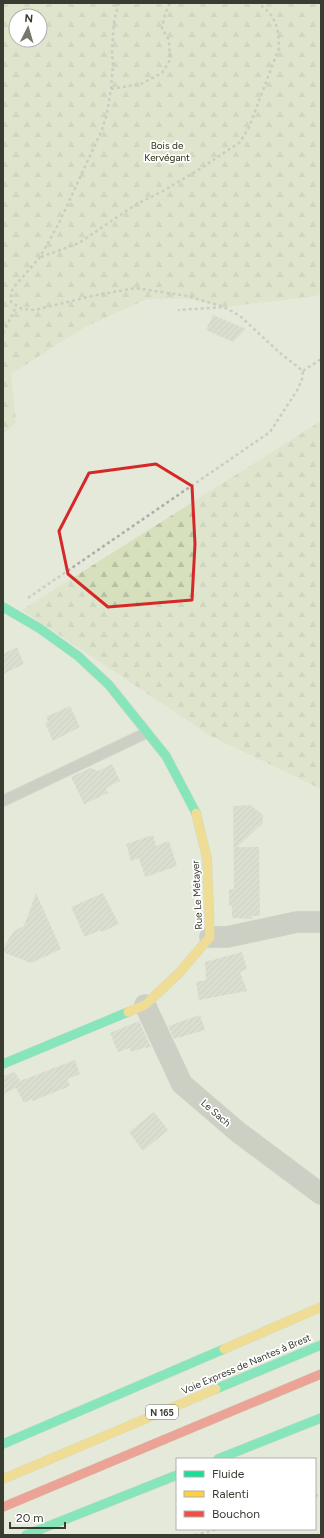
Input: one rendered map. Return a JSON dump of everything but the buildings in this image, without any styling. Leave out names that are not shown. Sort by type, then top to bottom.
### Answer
[{"type":"main road","name":"Rue Le Métayer","points":[[3,1064],[145,1005],[179,973],[210,937],[206,858],[197,815],[166,756],[109,685],[78,656],[38,628],[6,609]]},
{"type":"main road","points":[[3,1444],[321,1307]]},
{"type":"main road","name":"Voie Express de Nantes à Brest","points":[[3,1479],[321,1345]]},
{"type":"main road","name":"N 165","points":[[3,1507],[321,1374]]},
{"type":"main road","points":[[221,1458],[321,1418]]},
{"type":"main road","points":[[26,1535],[176,1475]]},
{"type":"street","points":[[210,937],[228,937],[297,922],[321,922]]},
{"type":"street","name":"Le Sach","points":[[145,1005],[182,1084],[238,1132],[321,1194]]},
{"type":"lane","points":[[3,801],[146,733]]},
{"type":"path","points":[[119,3],[114,21],[111,89],[107,113],[97,143],[75,186],[59,223],[40,257],[26,272],[11,293],[11,302],[22,309],[35,310],[92,296],[135,288],[188,296],[224,307],[240,316],[280,354],[303,371]]},
{"type":"path","points":[[111,89],[141,84],[162,73],[170,60],[169,40],[162,28],[165,14],[170,3]]},
{"type":"path","points":[[40,257],[80,243],[135,205],[170,187],[240,142],[249,127],[279,48],[279,35],[275,20],[258,3]]},
{"type":"path","points":[[3,333],[16,306]]},
{"type":"path","points":[[178,310],[224,307]]},
{"type":"path","points":[[6,609],[270,432],[298,389],[303,371],[321,359]]},
{"type":"path","points":[[195,1535],[215,1530]]},
{"type":"highlighted area","points":[[156,464],[192,486],[195,544],[192,600],[108,607],[68,574],[59,531],[89,473]]},
{"type":"green space","name":"Bois de Kervégant","points":[[3,3],[321,3],[321,293],[317,296],[224,307],[188,299],[147,299],[85,327],[11,374],[16,423],[3,434]]},
{"type":"green space","points":[[321,421],[321,789],[211,736],[22,610]]},
{"type":"traffic: fast","points":[[3,607],[39,628],[78,656],[109,685],[166,756],[196,813]]},
{"type":"traffic: fast","points":[[3,1064],[128,1012]]},
{"type":"traffic: fast","points":[[216,1389],[321,1345]]},
{"type":"traffic: fast","points":[[3,1444],[224,1349]]},
{"type":"traffic: fast","points":[[221,1458],[321,1418]]},
{"type":"traffic: fast","points":[[26,1535],[176,1475]]},
{"type":"traffic: slow","points":[[128,1012],[145,1005],[179,973],[210,937],[207,858],[196,813]]},
{"type":"traffic: slow","points":[[224,1349],[321,1307]]},
{"type":"traffic: slow","points":[[3,1479],[216,1389]]},
{"type":"traffic: jam","points":[[3,1507],[321,1374]]}]
